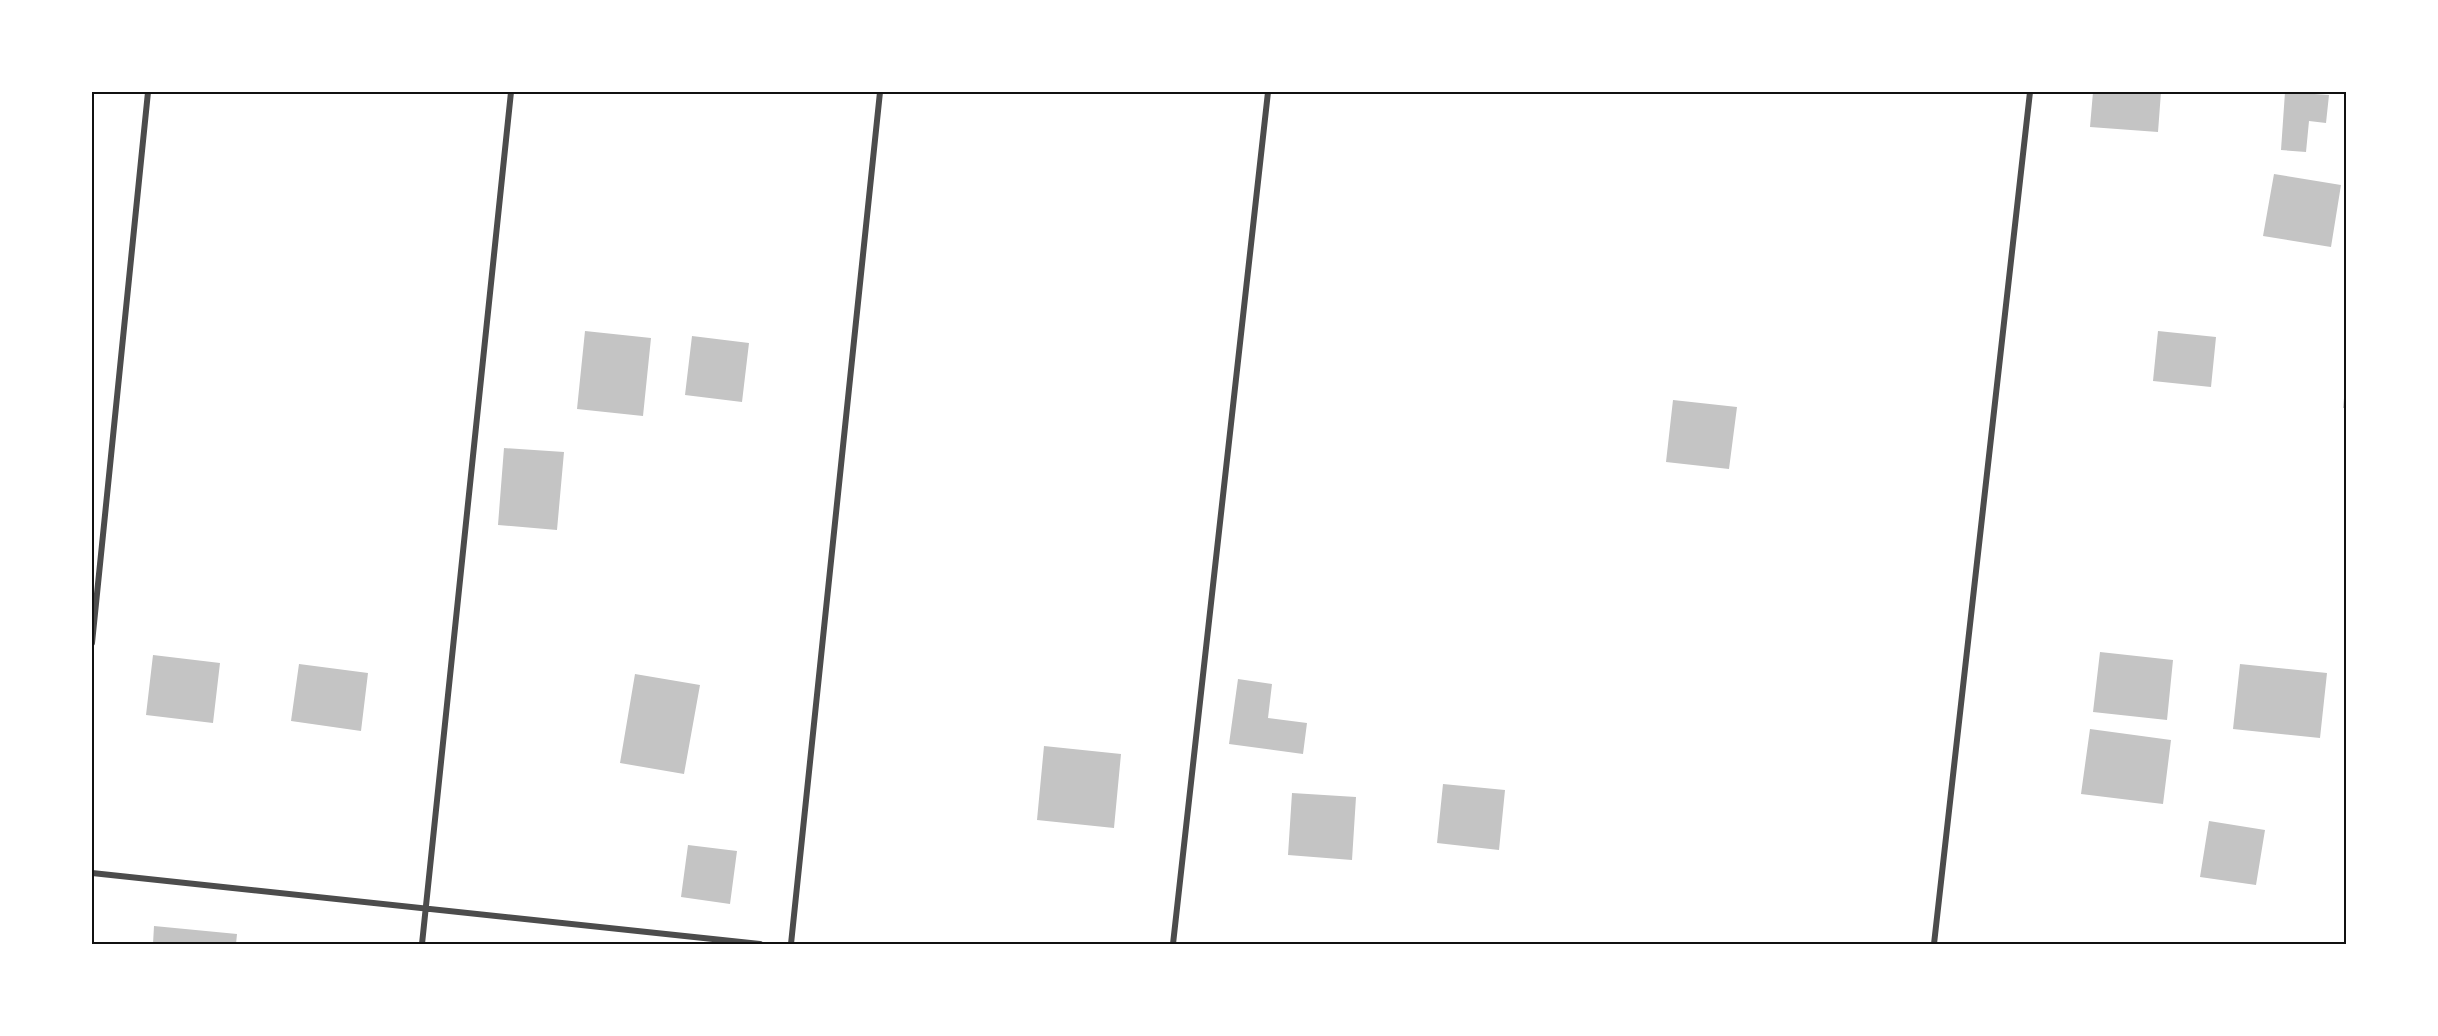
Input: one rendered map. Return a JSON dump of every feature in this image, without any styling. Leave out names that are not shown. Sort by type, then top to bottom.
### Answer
[{"type":"street","points":[[92,643],[148,92]]},
{"type":"street","points":[[422,945],[512,92]]},
{"type":"street","points":[[791,945],[880,92]]},
{"type":"street","points":[[1173,945],[1268,92]]},
{"type":"street","points":[[1935,945],[2030,92]]},
{"type":"street","points":[[92,873],[760,945]]},
{"type":"building","points":[[2093,92],[2161,92],[2158,132],[2090,127]]},
{"type":"building","points":[[2285,92],[2329,95],[2326,123],[2309,121],[2306,152],[2281,150]]},
{"type":"building","points":[[2274,174],[2341,185],[2331,247],[2263,236]]},
{"type":"building","points":[[585,331],[651,338],[643,416],[577,409]]},
{"type":"building","points":[[2158,331],[2216,337],[2211,387],[2153,381]]},
{"type":"building","points":[[692,336],[749,343],[742,402],[685,395]]},
{"type":"building","points":[[2345,388],[2346,408],[2343,408]]},
{"type":"building","points":[[1673,400],[1737,407],[1729,469],[1666,462]]},
{"type":"building","points":[[504,448],[564,452],[557,530],[498,525]]},
{"type":"building","points":[[2100,652],[2173,660],[2167,720],[2093,712]]},
{"type":"building","points":[[153,655],[220,663],[213,723],[146,715]]},
{"type":"building","points":[[299,664],[368,673],[361,731],[291,721]]},
{"type":"building","points":[[2240,664],[2327,673],[2320,738],[2233,729]]},
{"type":"building","points":[[635,674],[700,685],[684,774],[620,763]]},
{"type":"building","points":[[1238,679],[1272,684],[1268,718],[1307,723],[1303,754],[1229,744]]},
{"type":"building","points":[[2090,729],[2171,740],[2163,804],[2081,794]]},
{"type":"building","points":[[1044,746],[1121,754],[1114,828],[1037,820]]},
{"type":"building","points":[[1443,784],[1505,790],[1499,850],[1437,843]]},
{"type":"building","points":[[1292,793],[1356,797],[1352,860],[1288,855]]},
{"type":"building","points":[[2209,821],[2265,830],[2256,885],[2200,877]]},
{"type":"building","points":[[688,845],[737,851],[730,904],[681,897]]},
{"type":"building","points":[[154,926],[237,934],[236,944],[153,944]]}]
